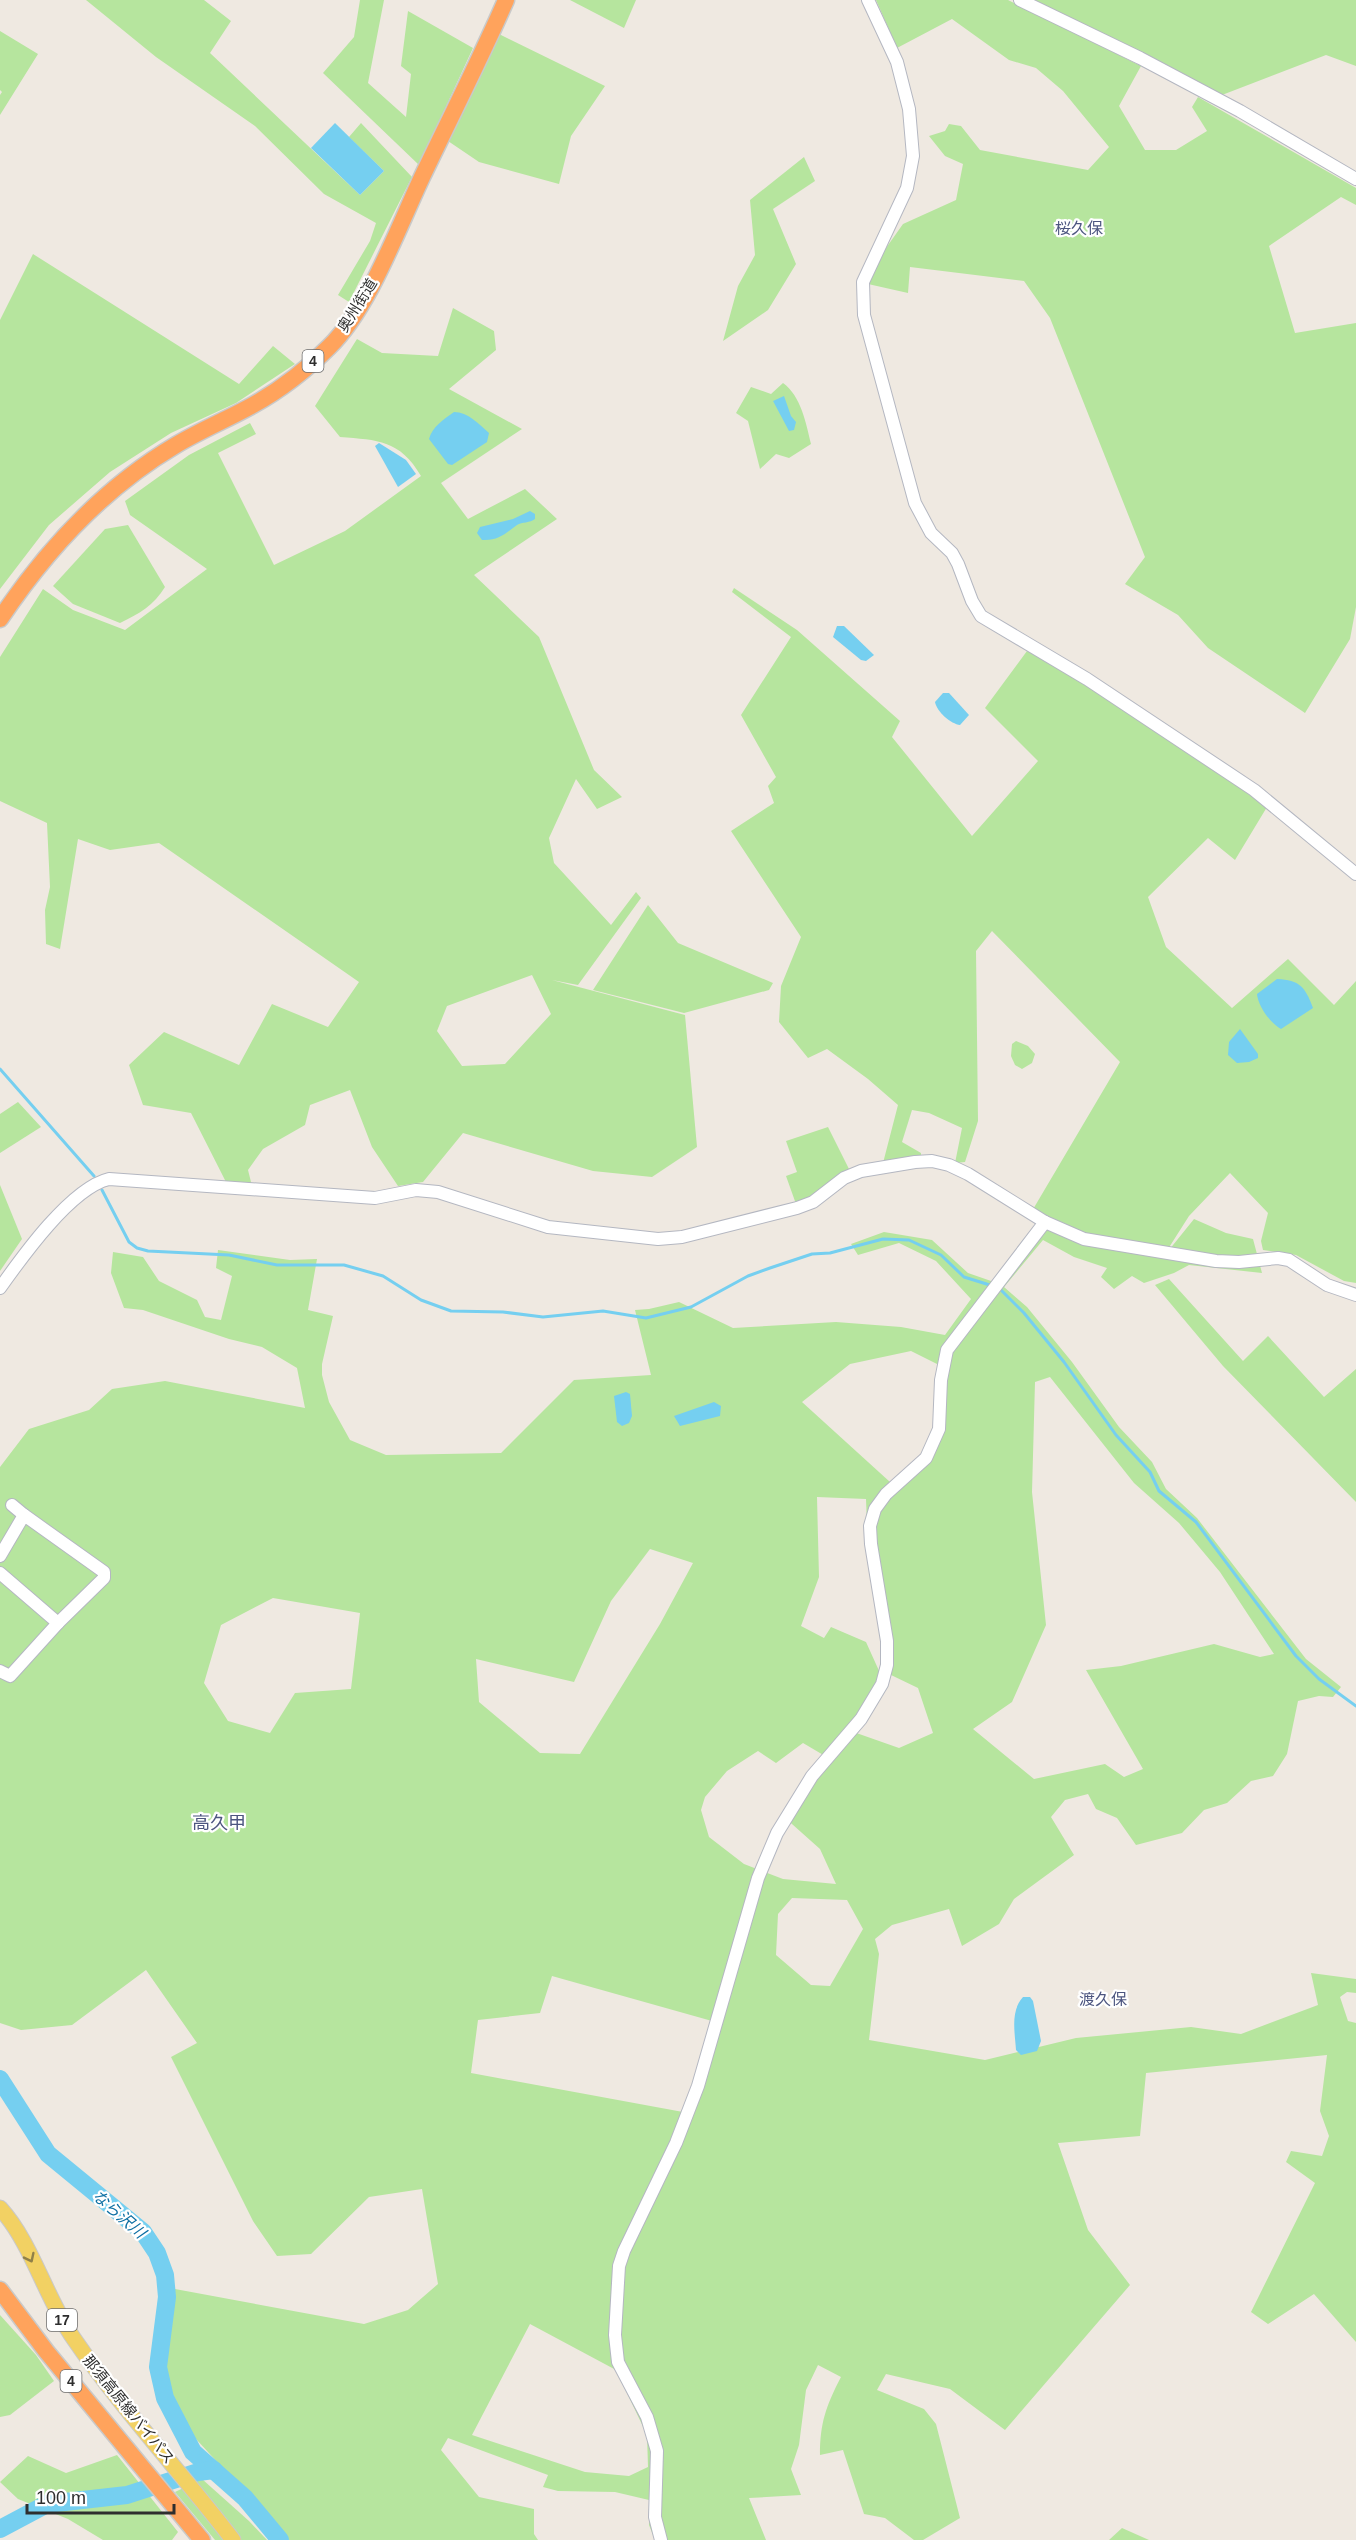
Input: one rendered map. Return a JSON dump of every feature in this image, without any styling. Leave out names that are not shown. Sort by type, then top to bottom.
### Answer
[{"type":"highway","name":"奥州街道","points":[[0,619],[25,582],[64,533],[95,505],[133,474],[175,445],[253,405],[283,386],[330,346],[353,315],[378,271],[506,0]]},
{"type":"highway","name":"4","points":[[0,2290],[28,2328],[202,2540]]},
{"type":"main road","name":"那須高原線バイパス","points":[[0,2208],[18,2234],[73,2338],[233,2540]]},
{"type":"main road","name":"17","points":[[0,2297],[28,2328]]},
{"type":"street","points":[[868,0],[897,62],[909,109],[913,156],[907,188],[863,282],[864,315],[915,503],[923,519],[931,532],[952,553],[981,616],[1115,697],[1254,790],[1356,874]]},
{"type":"street","points":[[1020,0],[1140,58],[1240,111],[1356,179]]},
{"type":"street","points":[[0,1288],[33,1243],[76,1198],[93,1185],[109,1179],[375,1198],[416,1190],[427,1191],[448,1195],[548,1227],[658,1239],[682,1237],[797,1208],[813,1202],[844,1178],[861,1171],[932,1161],[949,1165],[968,1174],[1045,1222],[1084,1239],[1216,1261],[1239,1262],[1278,1258],[1289,1260],[1327,1285],[1356,1295]]},
{"type":"street","points":[[661,2540],[655,2517],[657,2451],[647,2417],[618,2362],[615,2335],[619,2266],[676,2143],[698,2086],[758,1878],[777,1833],[812,1776],[861,1719],[882,1684],[887,1665],[887,1641],[871,1544],[870,1526],[875,1509],[886,1494],[926,1458],[939,1429],[941,1380],[947,1350],[1045,1222]]},
{"type":"street","points":[[0,1671],[10,1676],[58,1623],[104,1578],[104,1572],[12,1504]]},
{"type":"street","points":[[0,1556],[24,1515]]},
{"type":"street","points":[[0,1572],[58,1623]]},
{"type":"green space","points":[[86,0],[204,0],[231,21],[210,53],[360,195],[384,171],[349,137],[361,123],[412,177],[349,302],[338,295],[370,241],[376,223],[324,194],[255,126],[156,57]]},
{"type":"green space","points":[[360,0],[384,0],[368,83],[406,117],[411,74],[401,66],[408,11],[473,48],[419,165],[323,73],[354,37]]},
{"type":"green space","points":[[570,0],[636,0],[624,28]]},
{"type":"green space","points":[[876,0],[1008,0],[1141,66],[1119,106],[1145,150],[1176,150],[1207,131],[1192,107],[1198,97],[1356,188],[1356,205],[1341,197],[1269,246],[1295,333],[1356,323],[1356,607],[1350,639],[1305,713],[1208,648],[1178,615],[1125,584],[1145,557],[1050,318],[1024,281],[910,267],[908,293],[868,284],[874,265],[903,224],[956,200],[963,164],[945,156],[929,136],[945,131],[949,124],[961,126],[980,150],[1088,170],[1109,147],[1063,91],[1036,68],[1009,60],[952,19],[897,48]]},
{"type":"green space","points":[[1032,0],[1356,0],[1356,66],[1326,55],[1222,95]]},
{"type":"green space","points":[[0,31],[38,54],[0,115],[2,92],[0,90]]},
{"type":"green space","points":[[499,34],[605,86],[571,136],[559,184],[479,162],[448,141]]},
{"type":"green space","points":[[804,157],[815,181],[773,209],[796,264],[768,310],[723,341],[738,286],[755,255],[750,200]]},
{"type":"green space","points":[[33,254],[239,384],[273,346],[295,364],[236,403],[171,433],[110,472],[49,525],[0,589],[0,320]]},
{"type":"green space","points":[[453,308],[494,331],[496,350],[449,389],[522,429],[441,483],[468,519],[525,489],[557,519],[474,575],[539,637],[594,770],[622,797],[597,809],[576,779],[549,838],[554,863],[611,925],[636,892],[641,898],[578,985],[552,980],[685,1015],[697,1147],[652,1177],[593,1171],[463,1133],[423,1182],[398,1186],[372,1147],[350,1090],[310,1105],[305,1125],[263,1149],[248,1170],[252,1186],[227,1184],[191,1113],[143,1105],[129,1065],[164,1032],[239,1065],[272,1004],[328,1027],[359,982],[159,843],[110,850],[78,839],[60,949],[46,944],[45,910],[50,887],[47,823],[0,801],[0,657],[43,589],[73,610],[125,630],[207,569],[130,515],[125,501],[189,455],[250,423],[256,434],[218,453],[274,565],[345,531],[421,476],[405,455],[387,444],[366,439],[340,437],[315,406],[357,339],[382,353],[438,356]],"holes":[[[532,975],[551,1014],[505,1064],[462,1066],[437,1031],[447,1006]]]},
{"type":"green space","points":[[783,383],[798,402],[811,444],[789,458],[776,454],[760,469],[748,421],[736,413],[751,387],[771,394]]},
{"type":"green space","points":[[128,525],[165,587],[146,608],[120,623],[73,604],[53,586],[105,529]]},
{"type":"green space","points":[[734,588],[797,630],[900,721],[892,737],[972,836],[1038,761],[985,708],[1027,651],[1091,686],[1247,790],[1267,807],[1235,860],[1208,838],[1148,897],[1166,947],[1232,1008],[1288,959],[1334,1005],[1356,981],[1356,1283],[1344,1281],[1296,1255],[1263,1250],[1261,1241],[1268,1213],[1230,1173],[1189,1216],[1168,1249],[1087,1235],[1032,1211],[1120,1062],[992,931],[976,951],[978,1121],[965,1162],[955,1163],[962,1128],[929,1113],[912,1110],[902,1142],[921,1153],[921,1157],[883,1163],[898,1105],[868,1079],[827,1049],[808,1058],[779,1022],[781,986],[801,937],[731,831],[774,803],[768,786],[776,777],[741,715],[791,637],[732,592]]},
{"type":"green space","points":[[648,905],[678,943],[773,983],[769,990],[684,1013],[593,990]]},
{"type":"green space","points":[[1016,1041],[1028,1046],[1035,1054],[1032,1063],[1022,1069],[1015,1065],[1011,1056],[1012,1044]]},
{"type":"green space","points":[[18,1102],[41,1127],[0,1153],[0,1114]]},
{"type":"green space","points":[[828,1127],[850,1171],[811,1198],[796,1204],[786,1176],[797,1172],[786,1141]]},
{"type":"green space","points":[[0,1185],[22,1239],[0,1271]]},
{"type":"green space","points":[[1194,1219],[1226,1233],[1253,1239],[1262,1273],[1189,1265],[1174,1273],[1144,1283],[1132,1276],[1114,1289],[1101,1277],[1107,1268],[1074,1257],[1043,1240],[1004,1287],[1027,1307],[1072,1362],[1119,1427],[1152,1462],[1166,1489],[1197,1518],[1306,1659],[1341,1687],[1333,1697],[1319,1696],[1298,1701],[1287,1754],[1273,1776],[1251,1781],[1227,1803],[1204,1810],[1182,1833],[1136,1845],[1117,1818],[1096,1809],[1088,1794],[1065,1800],[1051,1817],[1074,1855],[1014,1899],[999,1924],[962,1946],[949,1909],[892,1925],[875,1939],[879,1954],[869,2040],[985,2060],[1076,2038],[1191,2027],[1241,2034],[1318,2005],[1311,1973],[1356,1979],[1356,1993],[1347,1992],[1340,1997],[1348,2021],[1356,2023],[1356,2342],[1314,2294],[1268,2324],[1251,2312],[1315,2183],[1286,2162],[1291,2151],[1322,2156],[1329,2136],[1320,2111],[1327,2055],[1146,2073],[1140,2136],[1058,2143],[1088,2230],[1130,2285],[1005,2430],[950,2389],[886,2374],[877,2390],[924,2409],[936,2424],[960,2518],[923,2540],[914,2540],[885,2518],[864,2514],[843,2450],[820,2455],[825,2415],[841,2377],[818,2365],[806,2390],[799,2445],[791,2469],[801,2495],[749,2498],[766,2540],[655,2540],[649,2525],[649,2500],[615,2492],[558,2491],[543,2487],[548,2475],[448,2438],[441,2450],[479,2497],[534,2509],[534,2534],[538,2540],[289,2540],[185,2427],[167,2379],[167,2345],[175,2289],[364,2324],[408,2310],[438,2284],[422,2189],[369,2197],[311,2254],[277,2256],[253,2221],[171,2057],[197,2043],[146,1970],[72,2025],[21,2030],[0,2023],[0,1467],[29,1429],[89,1410],[112,1389],[165,1381],[305,1408],[297,1368],[262,1347],[229,1339],[143,1310],[124,1308],[111,1273],[113,1252],[143,1257],[159,1281],[197,1300],[205,1317],[221,1320],[232,1276],[216,1268],[218,1250],[290,1260],[317,1259],[308,1310],[333,1316],[322,1364],[322,1375],[329,1402],[350,1440],[386,1455],[501,1453],[574,1380],[651,1375],[635,1310],[679,1302],[733,1328],[836,1322],[901,1327],[945,1335],[971,1299],[936,1261],[899,1243],[858,1255],[851,1244],[884,1232],[932,1240],[968,1273],[994,1282],[1039,1223],[1087,1237],[1169,1250]],"holes":[[[911,1351],[941,1366],[933,1430],[920,1456],[890,1482],[802,1402],[850,1364]],[[1050,1377],[1134,1483],[1179,1523],[1220,1572],[1274,1654],[1260,1657],[1214,1644],[1121,1666],[1086,1670],[1143,1769],[1124,1777],[1105,1764],[1034,1779],[973,1729],[1012,1702],[1046,1625],[1032,1492],[1035,1382]],[[817,1497],[866,1499],[867,1524],[891,1675],[918,1688],[933,1733],[899,1748],[845,1729],[869,1702],[880,1673],[866,1642],[831,1627],[824,1638],[801,1626],[819,1577]],[[650,1549],[693,1563],[660,1624],[580,1754],[540,1753],[479,1702],[476,1659],[574,1682],[611,1601]],[[273,1598],[360,1613],[351,1689],[295,1693],[270,1733],[228,1721],[204,1683],[221,1625]],[[803,1743],[825,1756],[783,1816],[820,1849],[836,1884],[783,1879],[744,1864],[709,1837],[701,1810],[705,1797],[727,1771],[758,1751],[776,1763]],[[792,1898],[847,1900],[863,1929],[830,1986],[811,1985],[776,1955],[778,1914]],[[552,1976],[712,2021],[683,2112],[471,2073],[478,2020],[540,2013]],[[530,2324],[616,2370],[647,2435],[648,2467],[629,2476],[585,2472],[472,2435]]]},
{"type":"green space","points":[[1169,1279],[1243,1361],[1268,1336],[1324,1397],[1356,1369],[1356,1502],[1223,1366],[1155,1285]]},
{"type":"green space","points":[[0,2315],[36,2355],[54,2381],[10,2415],[0,2417]]},
{"type":"green space","points":[[117,2455],[178,2532],[172,2540],[103,2540],[68,2519],[18,2499],[0,2482],[28,2456],[66,2473]]},
{"type":"green space","points":[[202,2479],[267,2540],[215,2540],[175,2492]]},
{"type":"green space","points":[[1122,2528],[1149,2540],[1109,2540]]},
{"type":"water","points":[[335,123],[384,171],[360,195],[311,148]]},
{"type":"water","points":[[784,396],[791,416],[796,422],[794,430],[789,431],[773,401]]},
{"type":"water","points":[[454,412],[469,416],[489,433],[487,442],[452,465],[448,464],[429,439],[442,420]]},
{"type":"water","points":[[379,443],[406,460],[416,474],[398,487],[375,446]]},
{"type":"water","points":[[530,511],[535,514],[535,519],[517,525],[497,538],[482,540],[477,533],[480,527],[513,519]]},
{"type":"water","points":[[837,626],[844,626],[874,655],[866,661],[861,660],[833,637]]},
{"type":"water","points":[[943,693],[949,693],[969,715],[960,725],[945,717],[938,710],[935,702]]},
{"type":"water","points":[[1277,979],[1291,981],[1301,986],[1313,1008],[1281,1029],[1265,1014],[1257,994]]},
{"type":"water","points":[[1240,1029],[1258,1054],[1258,1058],[1249,1062],[1237,1063],[1228,1055],[1229,1042]]},
{"type":"water","points":[[626,1392],[630,1394],[632,1416],[629,1423],[622,1426],[617,1422],[614,1396]]},
{"type":"water","points":[[714,1402],[721,1406],[720,1416],[680,1426],[674,1416]]},
{"type":"water","points":[[1023,1997],[1030,1997],[1033,2001],[1041,2041],[1037,2051],[1021,2055],[1016,2050],[1014,2022],[1016,2009]]},
{"type":"waterway","points":[[0,1069],[94,1176]]},
{"type":"waterway","points":[[102,1190],[129,1242],[137,1248],[148,1251],[229,1255],[277,1265],[344,1265],[383,1276],[421,1300],[451,1311],[503,1312],[543,1317],[603,1311],[646,1318],[691,1307],[748,1276],[812,1254],[830,1253],[883,1239],[909,1240],[941,1255],[964,1277],[993,1286]]},
{"type":"waterway","points":[[999,1288],[1024,1313],[1064,1362],[1116,1435],[1150,1472],[1159,1491],[1196,1522],[1296,1656],[1319,1679],[1356,1706]]},
{"type":"waterway","name":"なら沢川","points":[[0,2079],[48,2154],[143,2232],[157,2253],[165,2275],[167,2297],[158,2367],[165,2398],[193,2452],[245,2498],[280,2540]]},
{"type":"waterway","points":[[0,2529],[47,2504],[127,2495],[198,2472],[214,2470]]},
{"type":"district","name":"桜久保","points":[[1079,228]]},
{"type":"district","name":"高久甲","points":[[219,1823]]},
{"type":"district","name":"渡久保","points":[[1103,1999]]}]
